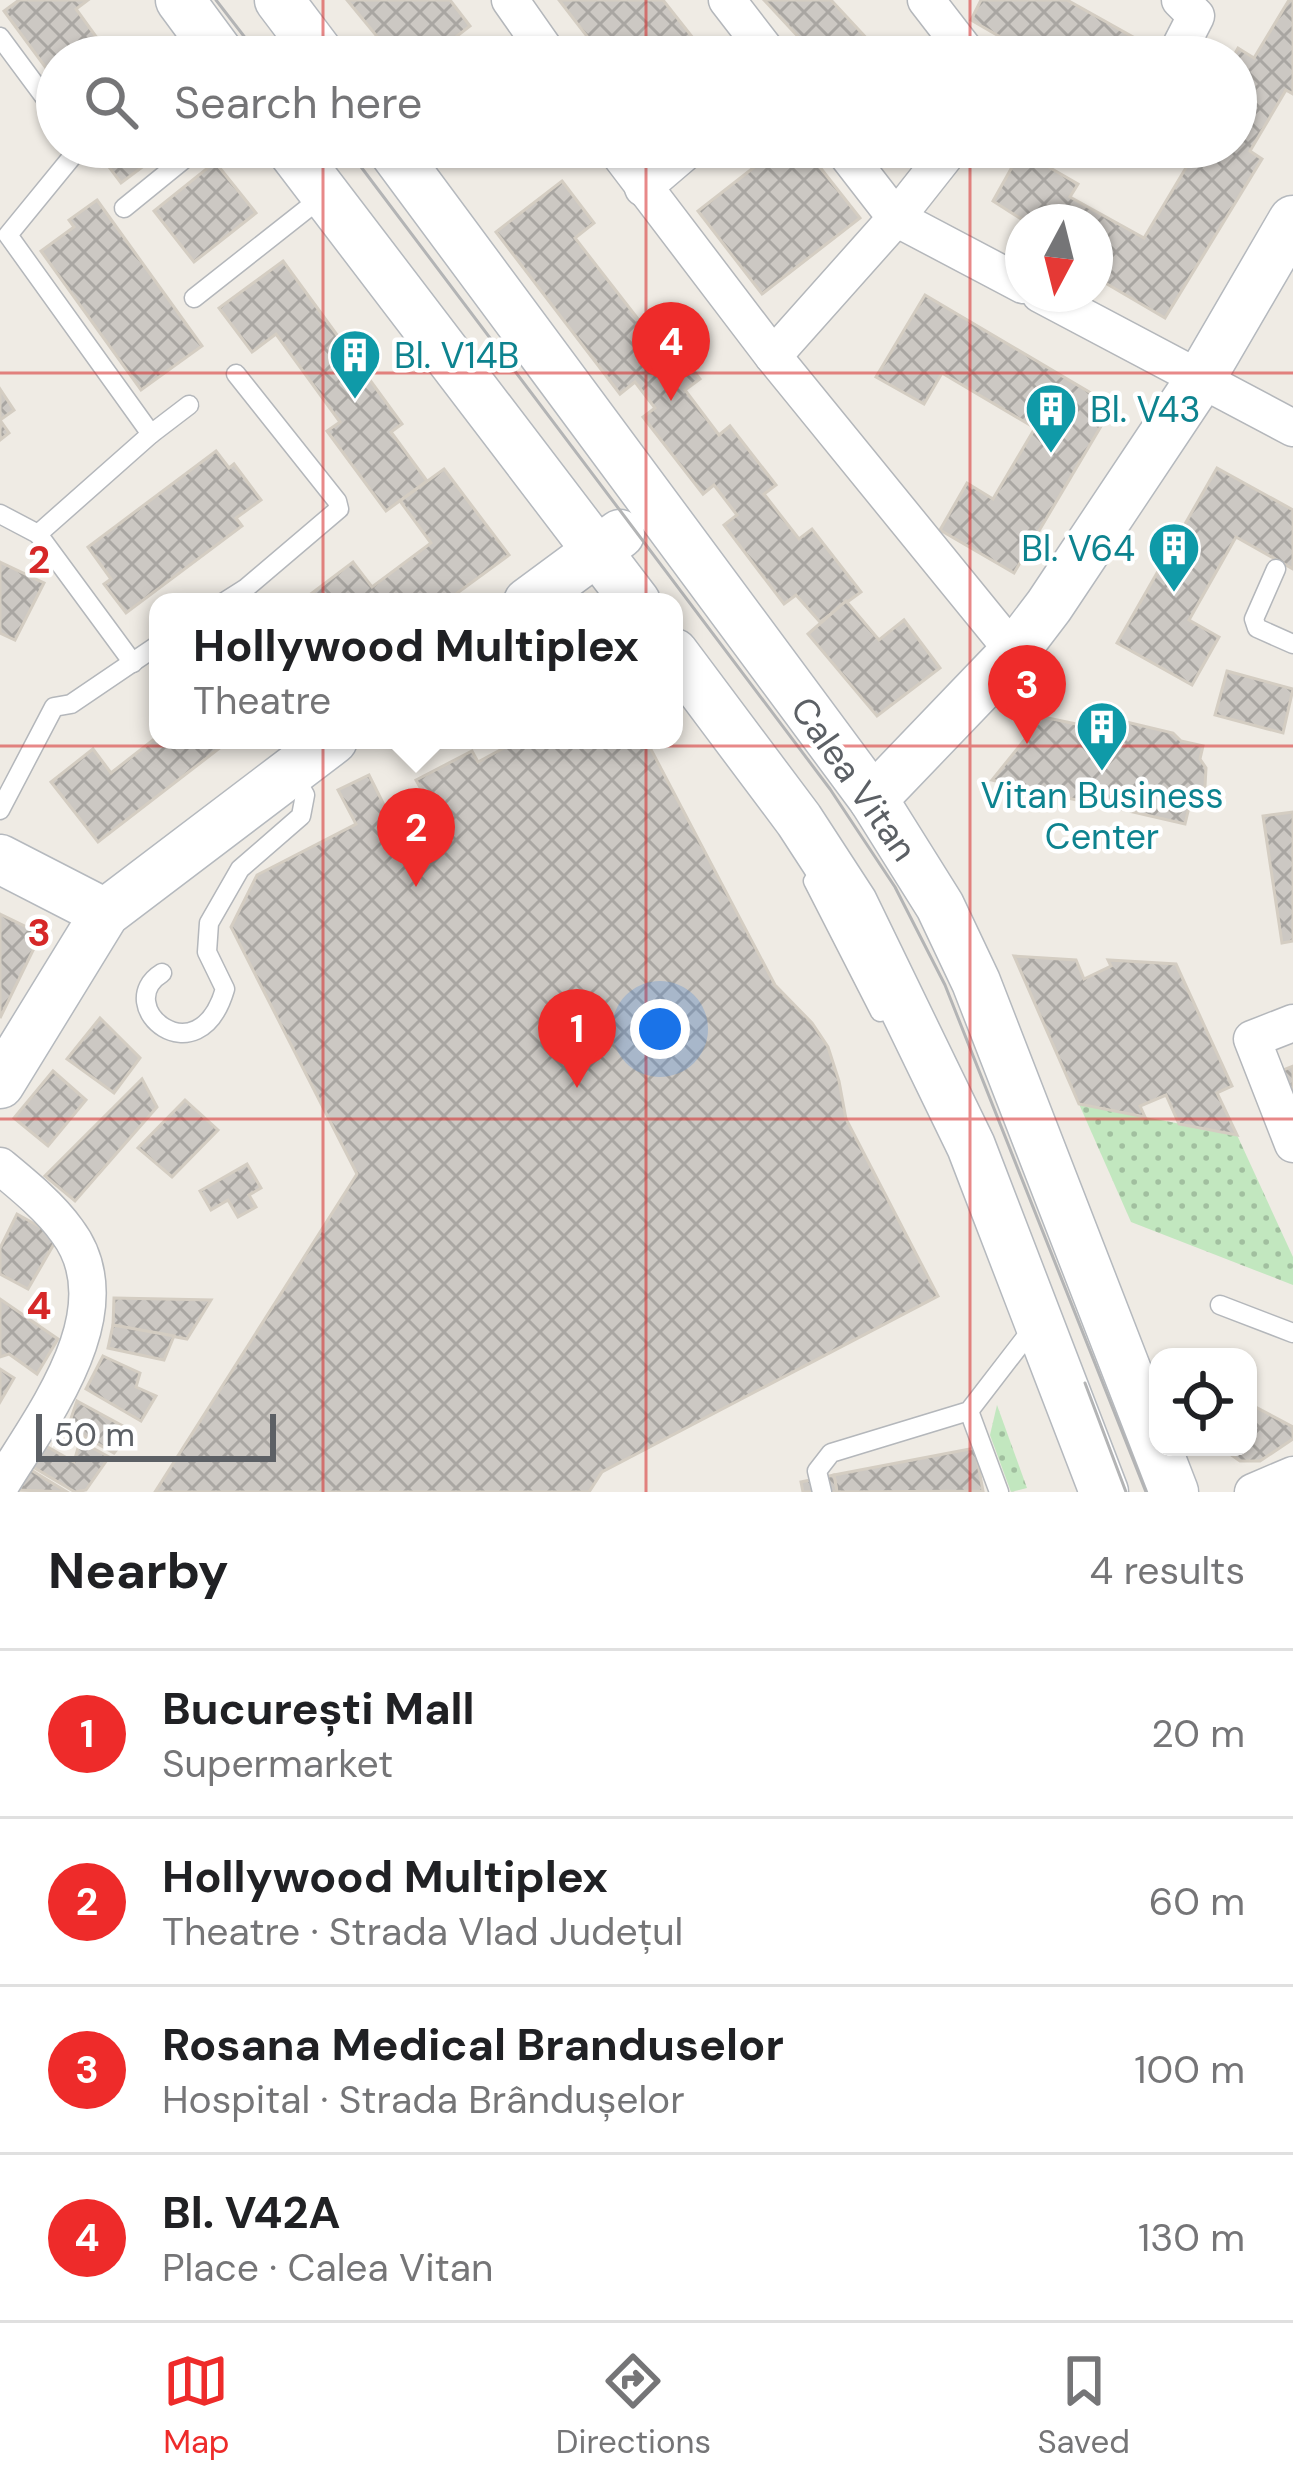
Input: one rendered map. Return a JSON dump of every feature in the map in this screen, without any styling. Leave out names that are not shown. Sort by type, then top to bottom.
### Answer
[{"type":"main road","points":[[179,0],[206,36]]},
{"type":"main road","points":[[279,0],[306,36]]},
{"type":"main road","points":[[306,168],[629,593]]},
{"type":"main road","name":"Calea Vitan","points":[[405,168],[873,799],[932,892],[976,982],[1174,1492]]},
{"type":"main road","points":[[873,799],[1015,652],[1201,378],[1293,220]]},
{"type":"main road","points":[[540,593],[655,508]]},
{"type":"main road","name":"Calea Vitan","points":[[683,665],[799,820],[853,903],[971,1146],[1104,1492]]},
{"type":"main road","points":[[0,1084],[105,913],[321,749]]},
{"type":"main road","points":[[0,860],[105,913]]},
{"type":"street","points":[[510,0],[535,36]]},
{"type":"street","points":[[727,0],[755,36]]},
{"type":"street","points":[[926,0],[954,36]]},
{"type":"street","points":[[1180,0],[1196,16],[1186,36]]},
{"type":"street","points":[[629,168],[773,356],[1015,652]]},
{"type":"street","points":[[643,188],[666,168]]},
{"type":"street","points":[[857,168],[896,218],[1005,276]]},
{"type":"street","points":[[773,356],[935,168]]},
{"type":"street","points":[[1074,312],[1293,428]]},
{"type":"street","points":[[1293,1023],[1252,1040],[1293,1144]]},
{"type":"street","points":[[0,1166],[69,1232],[88,1288],[80,1344],[59,1390],[0,1486]]},
{"type":"street","points":[[1252,1492],[1293,1475]]},
{"type":"lane","points":[[0,38],[36,86]]},
{"type":"lane","points":[[63,168],[4,242],[151,434]]},
{"type":"lane","points":[[124,208],[173,168]]},
{"type":"lane","points":[[194,298],[325,194]]},
{"type":"lane","points":[[236,374],[339,509],[254,593]]},
{"type":"lane","points":[[38,535],[190,405]]},
{"type":"lane","points":[[0,514],[38,535],[133,663]]},
{"type":"lane","points":[[1276,569],[1254,619],[1257,628],[1293,644]]},
{"type":"lane","points":[[0,810],[54,707],[71,704],[149,651]]},
{"type":"lane","points":[[161,973],[146,993],[149,1014],[157,1024],[178,1034],[191,1033],[213,1019],[225,989],[207,952],[209,922],[240,869],[302,816],[305,796],[291,772]]},
{"type":"lane","points":[[799,820],[800,857],[892,1036]]},
{"type":"lane","points":[[926,1102],[971,1146]]},
{"type":"lane","points":[[1220,1305],[1293,1333]]},
{"type":"lane","points":[[822,1492],[818,1471],[832,1453],[969,1411],[1039,1320]]},
{"type":"lane","points":[[969,1411],[1000,1492]]},
{"type":"green space","points":[[1079,1104],[1237,1135],[1293,1257],[1293,1285],[1131,1222]]},
{"type":"green space","points":[[997,1405],[1027,1488],[1011,1492],[990,1435]]},
{"type":"building","points":[[19,0],[88,0],[76,9],[96,36],[36,36],[36,54],[4,11]]},
{"type":"building","points":[[347,0],[450,0],[470,26],[457,36],[377,36]]},
{"type":"building","points":[[559,0],[663,0],[691,36],[587,36]]},
{"type":"building","points":[[764,0],[831,0],[864,36],[797,36]]},
{"type":"building","points":[[981,0],[1067,0],[1131,36],[999,36],[971,20]]},
{"type":"building","points":[[1293,0],[1293,94],[1286,90],[1257,139],[1257,53]]},
{"type":"building","points":[[110,168],[141,168],[121,183]]},
{"type":"building","points":[[208,168],[220,168],[256,213],[194,262],[154,211]]},
{"type":"building","points":[[753,168],[821,168],[860,218],[762,294],[698,211]]},
{"type":"building","points":[[1011,168],[1050,168],[1078,184],[1070,197],[1083,204],[1005,204],[1005,209],[993,201]]},
{"type":"building","points":[[1186,168],[1257,168],[1165,318],[1113,288],[1113,221],[1144,238]]},
{"type":"building","points":[[562,181],[594,223],[575,238],[645,328],[655,320],[700,379],[685,390],[719,435],[730,426],[776,485],[764,494],[799,539],[812,529],[861,592],[820,622],[796,595],[784,604],[724,525],[737,515],[714,485],[703,494],[643,417],[655,408],[635,382],[620,394],[496,232]]},
{"type":"building","points":[[97,200],[202,346],[141,390],[41,251],[74,227],[69,220]]},
{"type":"building","name":"Bl. V14B","points":[[283,261],[402,424],[391,432],[427,481],[386,511],[327,431],[340,422],[276,334],[252,352],[219,308]]},
{"type":"building","name":"Bl. V43","points":[[925,295],[1113,406],[1014,573],[940,530],[967,483],[993,499],[1035,428],[942,373],[924,404],[876,377]]},
{"type":"building","points":[[0,389],[14,410],[0,420]]},
{"type":"building","points":[[216,451],[229,468],[234,464],[261,500],[236,518],[242,526],[126,613],[104,584],[111,579],[88,547]]},
{"type":"building","name":"Bl. V64","points":[[1217,468],[1293,510],[1293,569],[1236,537],[1189,620],[1219,637],[1192,685],[1117,643]]},
{"type":"building","points":[[444,469],[509,555],[457,593],[312,593],[353,562],[372,587],[431,543],[400,501]]},
{"type":"building","points":[[0,562],[44,583],[15,640],[0,633]]},
{"type":"building","points":[[846,601],[879,640],[904,620],[940,668],[877,716],[808,634]]},
{"type":"building","points":[[1227,671],[1293,689],[1283,733],[1215,715]]},
{"type":"building","name":"Vitan Business Center","points":[[1043,717],[1081,725],[1084,718],[1099,722],[1105,717],[1173,733],[1181,741],[1203,746],[1200,759],[1206,768],[1205,786],[1191,799],[1185,824],[1120,809],[1119,803],[1109,801],[1106,807],[992,780]]},
{"type":"building","points":[[149,743],[149,749],[218,749],[98,842],[51,782],[93,749],[111,773]]},
{"type":"building","points":[[502,749],[651,749],[775,985],[828,1047],[846,1119],[938,1296],[602,1472],[589,1492],[155,1492],[357,1174],[231,927],[257,875],[356,824],[338,790],[369,775],[385,807],[421,789],[416,780],[472,751],[478,762]]},
{"type":"building","points":[[1293,812],[1293,941],[1282,943],[1263,816]]},
{"type":"building","points":[[0,914],[41,934],[0,1018]]},
{"type":"building","points":[[1014,956],[1076,960],[1084,979],[1111,966],[1108,960],[1176,964],[1232,1086],[1217,1093],[1237,1135],[1179,1124],[1166,1095],[1140,1106],[1145,1117],[1079,1104]]},
{"type":"building","points":[[100,1018],[140,1058],[114,1093],[67,1059]]},
{"type":"building","points":[[1293,1066],[1293,1095],[1283,1070]]},
{"type":"building","points":[[53,1071],[86,1100],[48,1146],[14,1118]]},
{"type":"building","points":[[142,1079],[157,1107],[75,1201],[45,1176]]},
{"type":"building","points":[[185,1100],[218,1130],[172,1177],[138,1148]]},
{"type":"building","points":[[247,1164],[261,1188],[249,1195],[256,1207],[238,1217],[228,1200],[211,1210],[200,1191]]},
{"type":"building","points":[[17,1214],[58,1237],[28,1289],[0,1274],[0,1248]]},
{"type":"building","points":[[114,1298],[211,1300],[187,1339],[113,1325]]},
{"type":"building","points":[[0,1299],[58,1339],[37,1374],[9,1354],[0,1357]]},
{"type":"building","points":[[113,1325],[174,1336],[164,1360],[108,1348]]},
{"type":"building","points":[[103,1356],[140,1373],[136,1387],[156,1396],[141,1421],[86,1389]]},
{"type":"building","points":[[0,1369],[14,1378],[0,1402]]},
{"type":"building","points":[[77,1401],[132,1431],[114,1453],[68,1427]]},
{"type":"building","points":[[1257,1408],[1293,1427],[1293,1439],[1260,1461],[1240,1461],[1233,1456],[1257,1456]]},
{"type":"building","points":[[80,1441],[109,1457],[86,1490],[75,1492],[33,1467],[46,1446],[74,1462]]},
{"type":"building","points":[[975,1448],[983,1491],[837,1492],[834,1475]]},
{"type":"building","points":[[31,1470],[67,1492],[19,1490]]},
{"type":"building","points":[[834,1475],[837,1492],[803,1492],[801,1482]]},
{"type":"tram line","points":[[216,0],[244,36]]},
{"type":"tram line","points":[[362,168],[682,593]]},
{"type":"tram line","points":[[683,594],[830,789],[895,887],[945,985],[1146,1492]]},
{"type":"tram line","points":[[1085,1383],[1126,1492]]},
{"type":"place","name":"Bl. V14B","points":[[355,401]]},
{"type":"place","name":"Bl. V42A","points":[[671,401]]},
{"type":"place","name":"Bl. V43","points":[[1051,455]]},
{"type":"place","name":"Bl. V64","points":[[1174,594]]},
{"type":"place","name":"Rosana Medical Branduselor","points":[[1027,744]]},
{"type":"place","name":"Vitan Business Center","points":[[1102,773]]},
{"type":"place","name":"Hollywood Multiplex","points":[[416,887]]},
{"type":"place","name":"București Mall","points":[[577,1088]]}]
